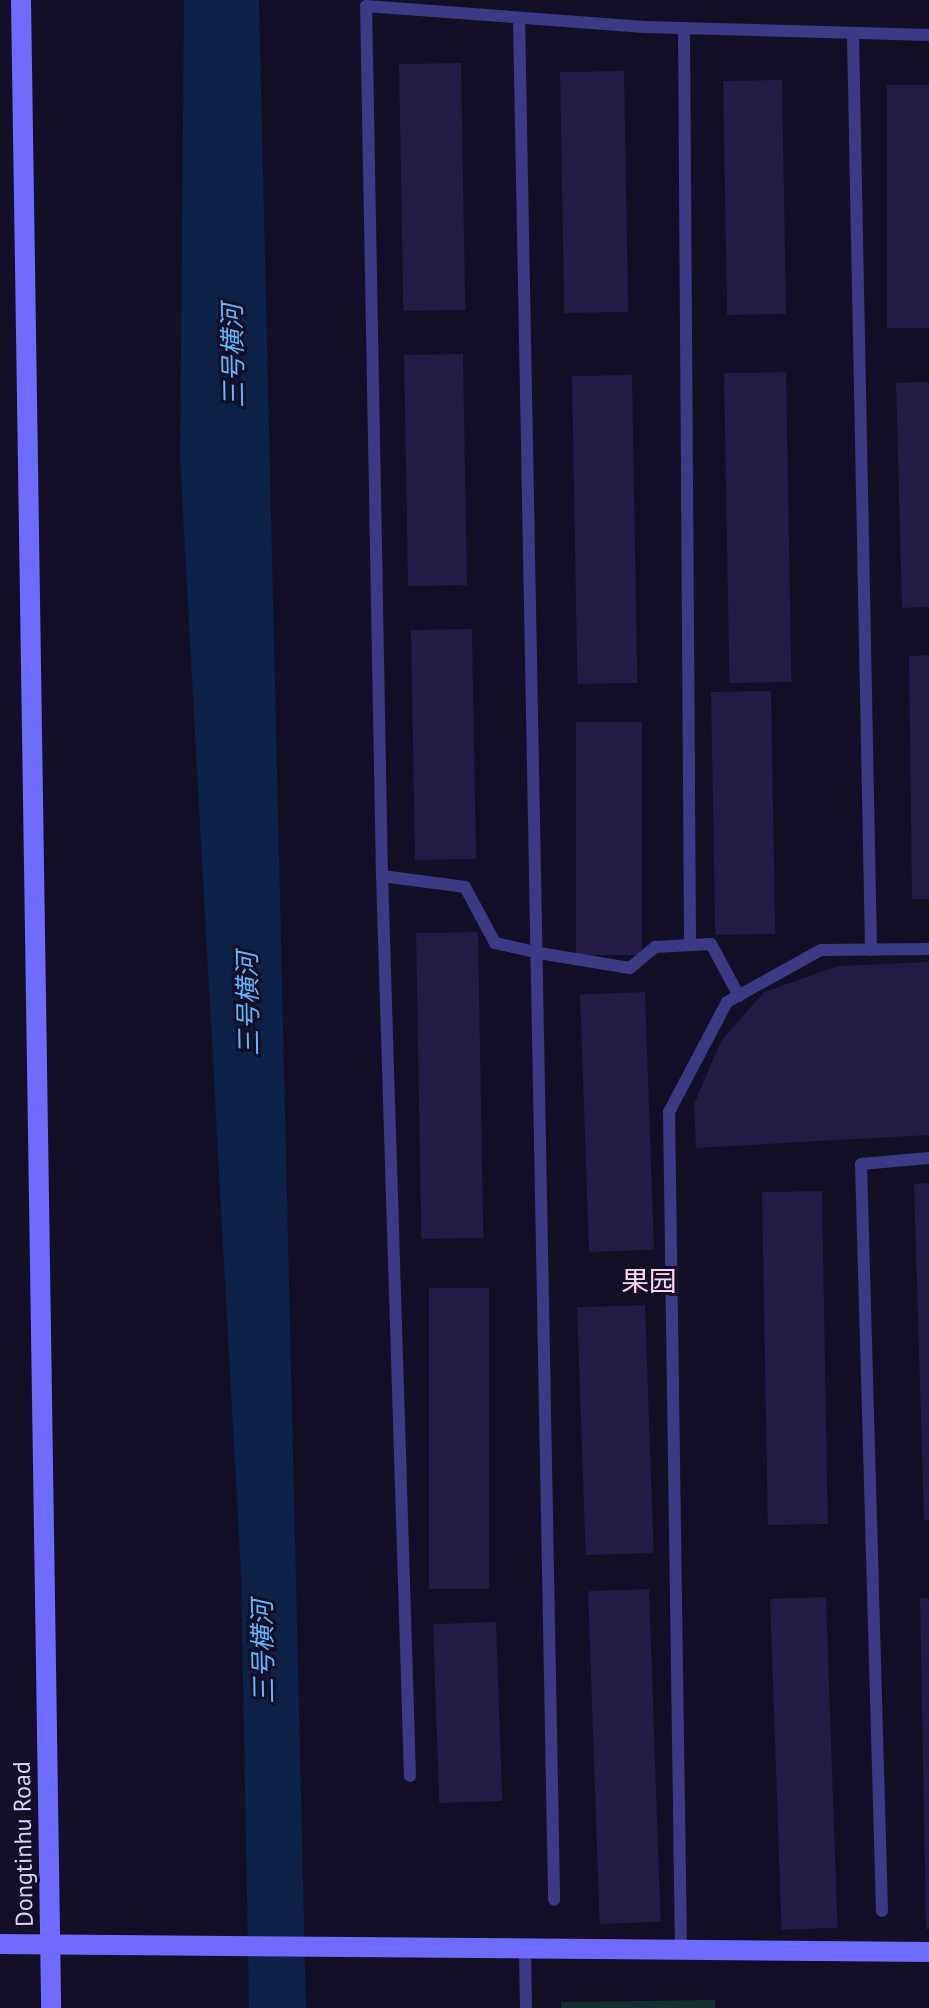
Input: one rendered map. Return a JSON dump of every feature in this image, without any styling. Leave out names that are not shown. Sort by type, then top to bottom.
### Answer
[{"type":"street","name":"Dongtinhu Road","points":[[21,0],[51,2008]]},
{"type":"street","points":[[0,1944],[929,1952]]},
{"type":"lane","points":[[410,1776],[382,876],[366,6],[684,29],[929,35]]},
{"type":"lane","points":[[519,18],[539,953],[554,1900]]},
{"type":"lane","points":[[684,29],[690,945]]},
{"type":"lane","points":[[853,35],[871,950]]},
{"type":"lane","points":[[382,876],[465,887],[495,943],[539,953],[630,968],[655,947],[711,944],[739,996]]},
{"type":"lane","points":[[681,1949],[669,1112],[727,1002],[821,950],[929,949]]},
{"type":"lane","points":[[882,1911],[861,1164],[929,1158]]},
{"type":"lane","points":[[525,1950],[526,2008]]},
{"type":"green space","points":[[715,2000],[715,2008],[561,2008],[561,2002]]},
{"type":"water","name":"三号横河","points":[[184,0],[259,0],[306,2008],[249,2008],[241,1575],[180,459]]},
{"type":"building","points":[[461,63],[465,310],[403,311],[399,64]]},
{"type":"building","points":[[624,71],[628,312],[564,313],[560,72]]},
{"type":"building","points":[[782,80],[786,314],[727,315],[723,81]]},
{"type":"building","points":[[887,85],[929,85],[929,328],[887,328]]},
{"type":"building","points":[[463,354],[467,585],[408,586],[404,355]]},
{"type":"building","points":[[786,372],[791,682],[729,683],[724,373]]},
{"type":"building","points":[[632,375],[637,683],[577,684],[572,376]]},
{"type":"building","points":[[929,382],[929,607],[902,608],[896,383]]},
{"type":"building","points":[[472,629],[476,859],[415,860],[411,630]]},
{"type":"building","points":[[929,655],[929,899],[912,899],[909,656]]},
{"type":"building","points":[[771,691],[775,934],[715,935],[711,692]]},
{"type":"building","points":[[576,722],[642,722],[642,955],[576,955]]},
{"type":"building","points":[[478,932],[483,1238],[421,1239],[416,933]]},
{"type":"building","points":[[929,962],[929,1135],[696,1148],[694,1104],[721,1041],[764,992],[838,966]]},
{"type":"building","points":[[645,992],[654,1250],[589,1252],[580,994]]},
{"type":"building","points":[[929,1183],[929,1520],[924,1520],[914,1184]]},
{"type":"building","points":[[822,1191],[828,1524],[768,1525],[762,1192]]},
{"type":"building","points":[[429,1288],[489,1288],[489,1589],[429,1589]]},
{"type":"building","points":[[645,1305],[654,1553],[586,1555],[577,1307]]},
{"type":"building","points":[[649,1589],[661,1922],[600,1924],[588,1591]]},
{"type":"building","points":[[826,1597],[838,1928],[782,1930],[770,1599]]},
{"type":"building","points":[[920,1598],[929,1598],[929,1929],[926,1929]]},
{"type":"building","points":[[496,1622],[502,1801],[439,1803],[433,1624]]},
{"type":"district","name":"果园","points":[[649,1281]]}]
